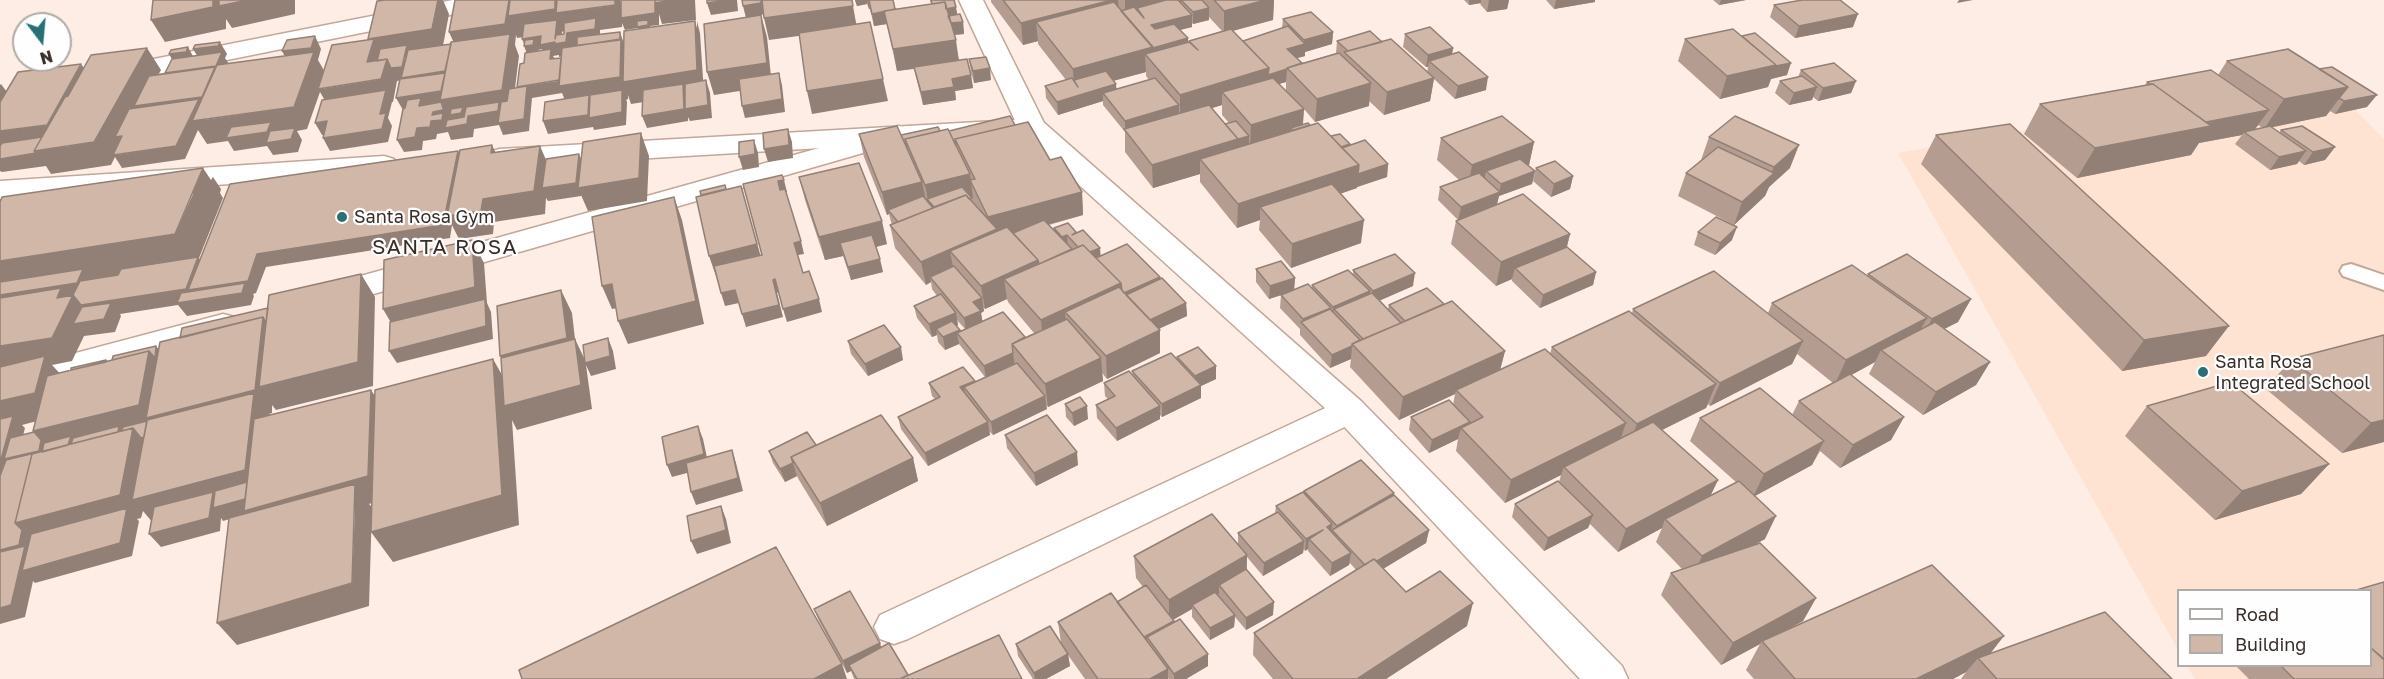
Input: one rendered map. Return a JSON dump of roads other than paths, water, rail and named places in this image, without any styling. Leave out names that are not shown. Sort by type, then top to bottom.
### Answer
[{"type":"street","points":[[90,80],[490,0]]},
{"type":"street","points":[[971,0],[1032,127],[1348,410],[1606,679]]},
{"type":"street","points":[[469,160],[1032,127]]},
{"type":"street","points":[[296,305],[900,133]]},
{"type":"street","points":[[0,190],[409,164]]},
{"type":"street","points":[[0,386],[251,317]]},
{"type":"street","points":[[894,627],[1348,410]]},
{"type":"lane","points":[[2351,271],[2384,283]]},
{"type":"place","name":"Santa Rosa Gym","points":[[342,217]]},
{"type":"place","name":"Santa Rosa Integrated School","points":[[2203,372]]},
{"type":"district","name":"SANTA ROSA","points":[[445,247]]}]
